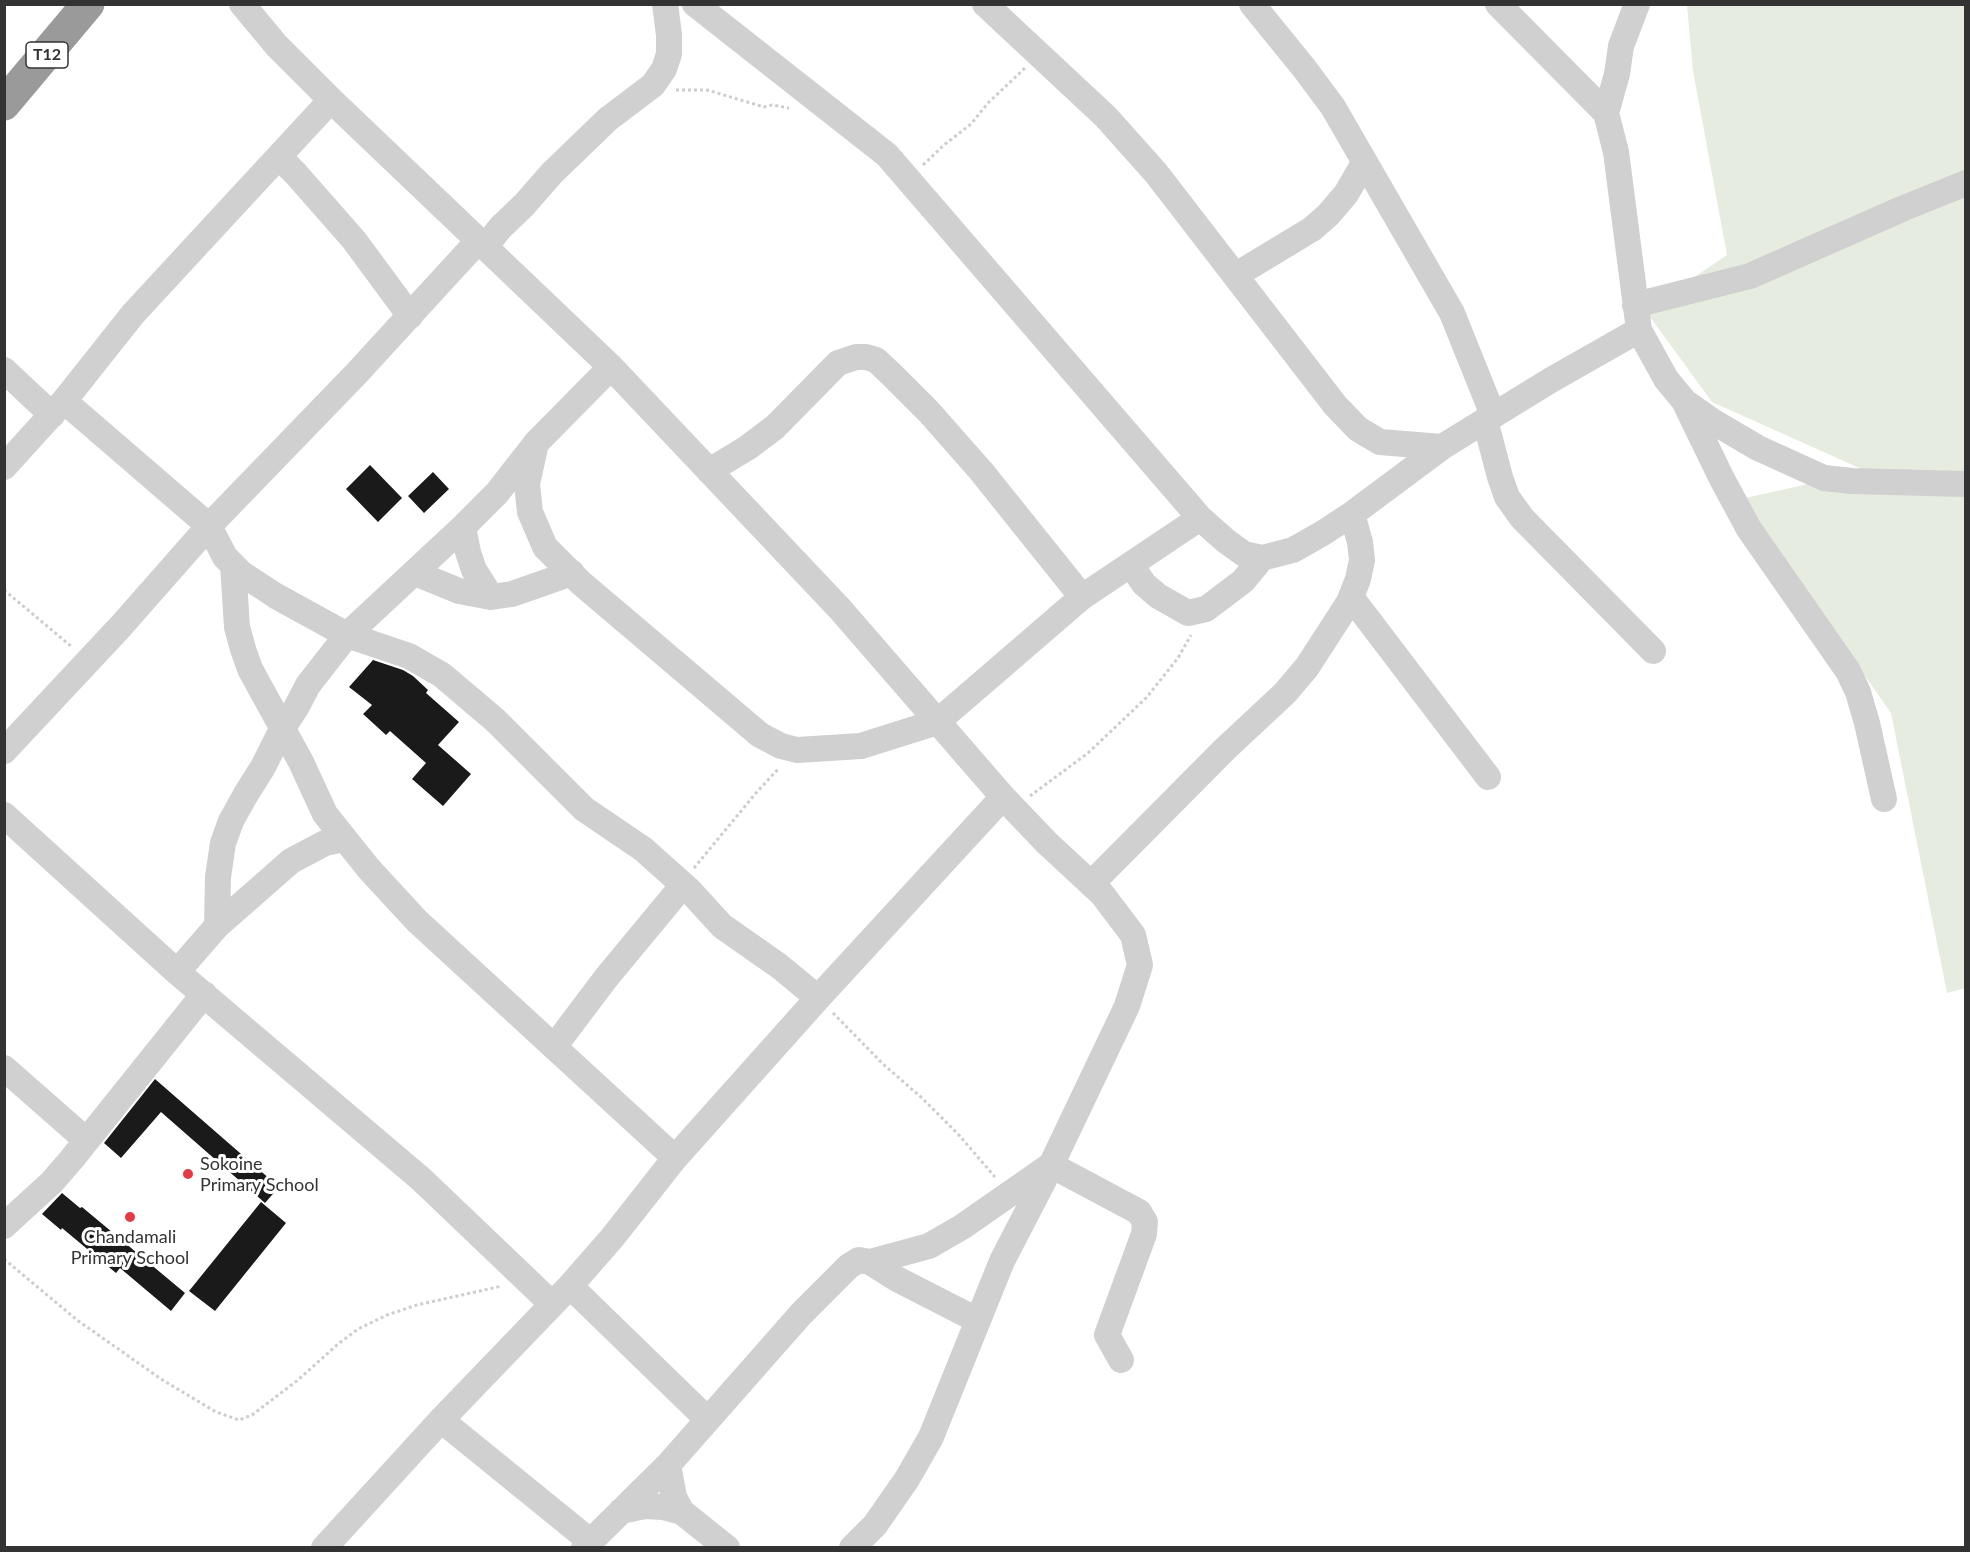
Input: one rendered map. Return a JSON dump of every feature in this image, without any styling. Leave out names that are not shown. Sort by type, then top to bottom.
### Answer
[{"type":"highway","name":"T12","points":[[4,104],[88,4]]},
{"type":"street","points":[[242,4],[277,46],[331,100],[611,367],[840,609],[1009,802],[1047,843],[1102,894],[1133,934],[1140,965],[1127,1005],[1002,1262],[931,1437],[908,1479],[874,1526],[852,1548]]},
{"type":"street","points":[[4,751],[14,724],[88,661],[209,526],[410,316],[608,119],[653,85],[664,69],[669,54],[669,35],[664,4]]},
{"type":"street","points":[[695,4],[887,155],[1200,518],[1244,554],[1262,558],[1293,550],[1352,514],[1442,447],[1637,318],[1750,276],[1965,183]]},
{"type":"street","points":[[985,4],[1106,117],[1156,172],[1335,405],[1358,429],[1380,442],[1442,447]]},
{"type":"street","points":[[1252,4],[1333,107],[1452,313],[1489,418],[1500,477],[1507,497],[1522,518],[1653,651]]},
{"type":"street","points":[[1498,4],[1606,113]]},
{"type":"street","points":[[1637,4],[1621,46],[1617,74],[1606,113],[1616,152],[1637,318],[1666,379],[1685,402],[1749,529],[1848,671],[1858,692],[1867,723],[1884,799]]},
{"type":"street","points":[[4,467],[58,408],[133,314],[331,100]]},
{"type":"street","points":[[279,157],[354,240],[410,316]]},
{"type":"street","points":[[1236,275],[1266,259],[1320,222],[1346,194],[1364,163]]},
{"type":"street","points":[[709,471],[747,448],[775,427],[838,363],[856,357],[876,360],[929,412],[981,471],[1082,597]]},
{"type":"street","points":[[217,926],[218,877],[223,843],[231,821],[308,685],[347,635],[463,527],[496,493],[536,443],[611,367]]},
{"type":"street","points":[[4,369],[58,408],[209,526],[225,557],[241,573],[258,585],[347,635],[409,656],[442,675],[495,720],[584,808],[643,849],[722,926],[779,966],[818,998]]},
{"type":"street","points":[[1685,402],[1758,448],[1824,478],[1852,481],[1965,484]]},
{"type":"street","points":[[536,443],[527,484],[530,512],[545,547],[760,735],[781,746],[797,750],[861,746],[937,722],[1082,597],[1200,518]]},
{"type":"street","points":[[1090,884],[1149,828],[1224,750],[1285,693],[1306,667],[1351,597],[1358,579],[1362,560],[1360,542],[1352,514]]},
{"type":"street","points":[[463,527],[474,570],[491,597]]},
{"type":"street","points":[[1131,565],[1144,584],[1188,613],[1206,609],[1243,581],[1262,558]]},
{"type":"street","points":[[233,565],[237,627],[250,669],[302,762],[325,814],[417,921],[675,1158]]},
{"type":"street","points":[[415,573],[459,591],[491,597],[513,594],[572,573]]},
{"type":"street","points":[[1351,597],[1488,777]]},
{"type":"street","points":[[324,1548],[441,1420],[570,1286],[612,1238],[675,1158],[818,998],[1009,802]]},
{"type":"street","points":[[4,815],[177,972],[421,1179],[552,1304]]},
{"type":"street","points":[[177,972],[217,926],[291,861],[325,843],[344,838]]},
{"type":"street","points":[[554,1047],[677,880]]},
{"type":"street","points":[[4,1226],[52,1182],[204,994]]},
{"type":"street","points":[[4,1068],[86,1140]]},
{"type":"street","points":[[870,1262],[929,1246],[962,1227],[1051,1165]]},
{"type":"street","points":[[1051,1165],[1139,1212],[1144,1222],[1144,1234],[1107,1335],[1121,1360]]},
{"type":"street","points":[[441,1420],[587,1544],[668,1465],[801,1314],[849,1266],[859,1260],[870,1262],[977,1320]]},
{"type":"street","points":[[570,1286],[707,1419]]},
{"type":"street","points":[[668,1465],[674,1497],[682,1512]]},
{"type":"street","points":[[621,1511],[645,1506],[663,1507],[682,1512],[728,1548]]},
{"type":"path","points":[[908,179],[944,145],[971,124],[994,97],[1040,55]]},
{"type":"path","points":[[642,93],[707,90],[764,107],[784,106],[802,111],[822,103]]},
{"type":"path","points":[[4,590],[88,661]]},
{"type":"path","points":[[1009,802],[1088,753],[1146,698],[1178,658],[1206,609]]},
{"type":"path","points":[[677,880],[696,867],[750,800],[797,750]]},
{"type":"path","points":[[818,998],[883,1064],[951,1127],[1010,1194]]},
{"type":"path","points":[[4,1259],[77,1320],[161,1379],[216,1412],[239,1420],[252,1414],[298,1380],[338,1344],[368,1325],[417,1305],[528,1281]]},
{"type":"shaded area","points":[[1687,5],[1965,5],[1965,988],[1947,993],[1891,713],[1741,499],[1866,471],[1712,402],[1645,310],[1727,255],[1693,71]]},
{"type":"building","points":[[370,465],[402,498],[378,522],[346,489]]},
{"type":"building","points":[[433,472],[449,489],[424,513],[408,496]]},
{"type":"building","points":[[373,660],[403,670],[413,676],[428,690],[426,693],[459,722],[438,745],[471,774],[443,806],[412,779],[426,763],[390,731],[386,735],[363,714],[372,705],[349,687]]},
{"type":"building","points":[[155,1079],[279,1187],[265,1203],[161,1112],[121,1158],[104,1143]]},
{"type":"building","points":[[62,1193],[185,1293],[171,1311],[120,1268],[116,1273],[42,1214]]},
{"type":"building","points":[[261,1202],[286,1223],[215,1311],[189,1291]]},
{"type":"place","name":"Sokoine Primary School","points":[[188,1174]]},
{"type":"place","name":"Chandamali Primary School","points":[[130,1217]]}]
